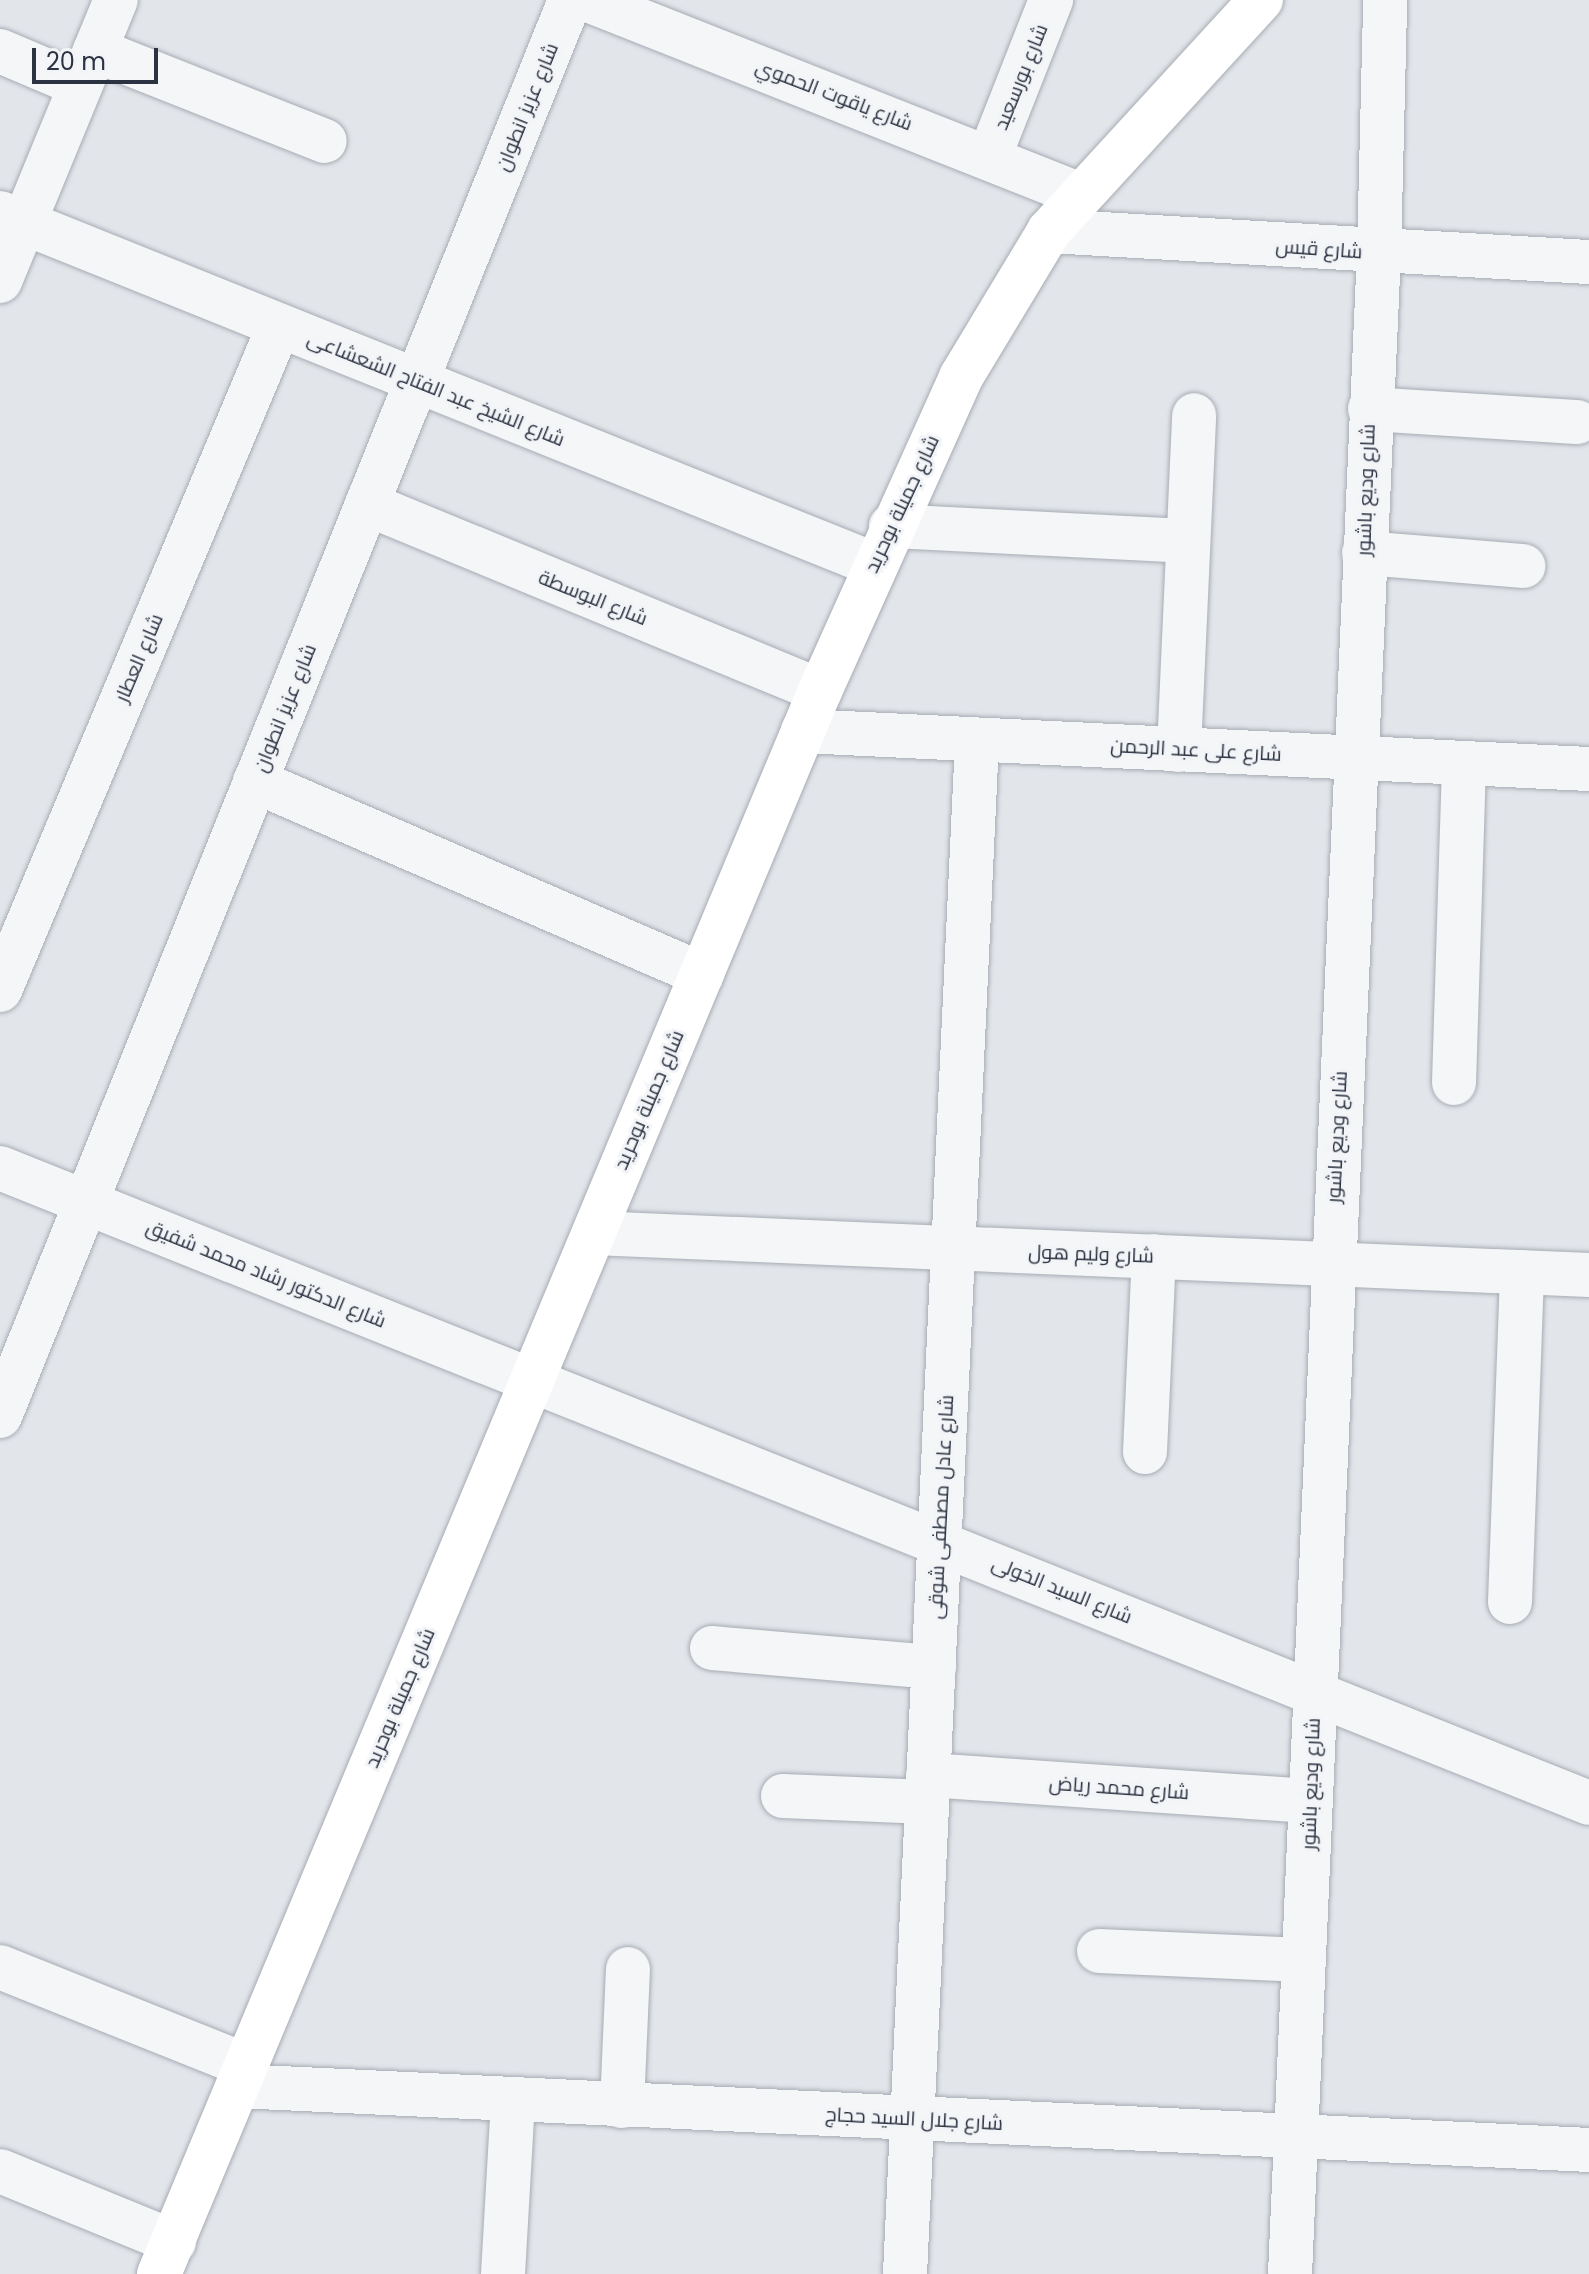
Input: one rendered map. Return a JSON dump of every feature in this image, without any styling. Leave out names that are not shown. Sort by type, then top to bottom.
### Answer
[{"type":"main road","name":"شارع جميلة بوحريد","points":[[166,2258],[873,564],[961,377],[1049,231],[1078,194],[1261,0]]},
{"type":"street","points":[[0,281],[12,218],[88,68],[116,0]]},
{"type":"street","name":"شارع عزيز انطوان","points":[[0,1416],[570,0]]},
{"type":"street","name":"شارع ياقوت الحموي","points":[[588,0],[990,155],[1078,194]]},
{"type":"street","name":"شارع بورسعيد","points":[[990,155],[1051,0]]},
{"type":"street","name":"شارع وديع باشور","points":[[1290,2274],[1332,1263],[1379,253],[1385,0]]},
{"type":"street","points":[[0,51],[88,68],[325,141]]},
{"type":"street","name":"شارع الشيخ عبد الفتاح الشعشاعى","points":[[12,218],[873,564]]},
{"type":"street","name":"شارع قيس","points":[[1049,231],[1379,253],[1589,262]]},
{"type":"street","name":"شارع العطار","points":[[0,990],[279,326]]},
{"type":"street","points":[[1370,409],[1578,422]]},
{"type":"street","points":[[1179,750],[1194,415]]},
{"type":"street","name":"شارع البوسطة","points":[[367,504],[820,691]]},
{"type":"street","points":[[891,526],[1188,541]]},
{"type":"street","points":[[1364,553],[1523,566]]},
{"type":"street","name":"شارع على عبد الرحمن","points":[[803,731],[1589,769]]},
{"type":"street","name":"شارع عادل مصطفى شوقى","points":[[905,2274],[977,740]]},
{"type":"street","points":[[1454,1083],[1464,763]]},
{"type":"street","points":[[255,781],[702,974]]},
{"type":"street","name":"شارع الدكتور رشاد محمد شفيق","points":[[0,1168],[533,1380]]},
{"type":"street","name":"شارع وليم هول","points":[[594,1233],[1589,1275]]},
{"type":"street","points":[[1145,1452],[1154,1256]]},
{"type":"street","points":[[1510,1602],[1522,1272]]},
{"type":"street","name":"شارع السيد الخولى","points":[[533,1380],[1589,1803]]},
{"type":"street","points":[[712,1648],[934,1667]]},
{"type":"street","name":"شارع محمد رياض","points":[[783,1796],[928,1788],[1310,1801]]},
{"type":"street","points":[[1099,1951],[1304,1960]]},
{"type":"street","name":"شارع جلال السيد حجاج","points":[[0,1967],[243,2076],[513,2101],[1589,2150]]},
{"type":"street","points":[[622,2106],[628,1969]]},
{"type":"street","points":[[503,2274],[513,2101]]},
{"type":"street","points":[[0,2171],[166,2258]]}]
